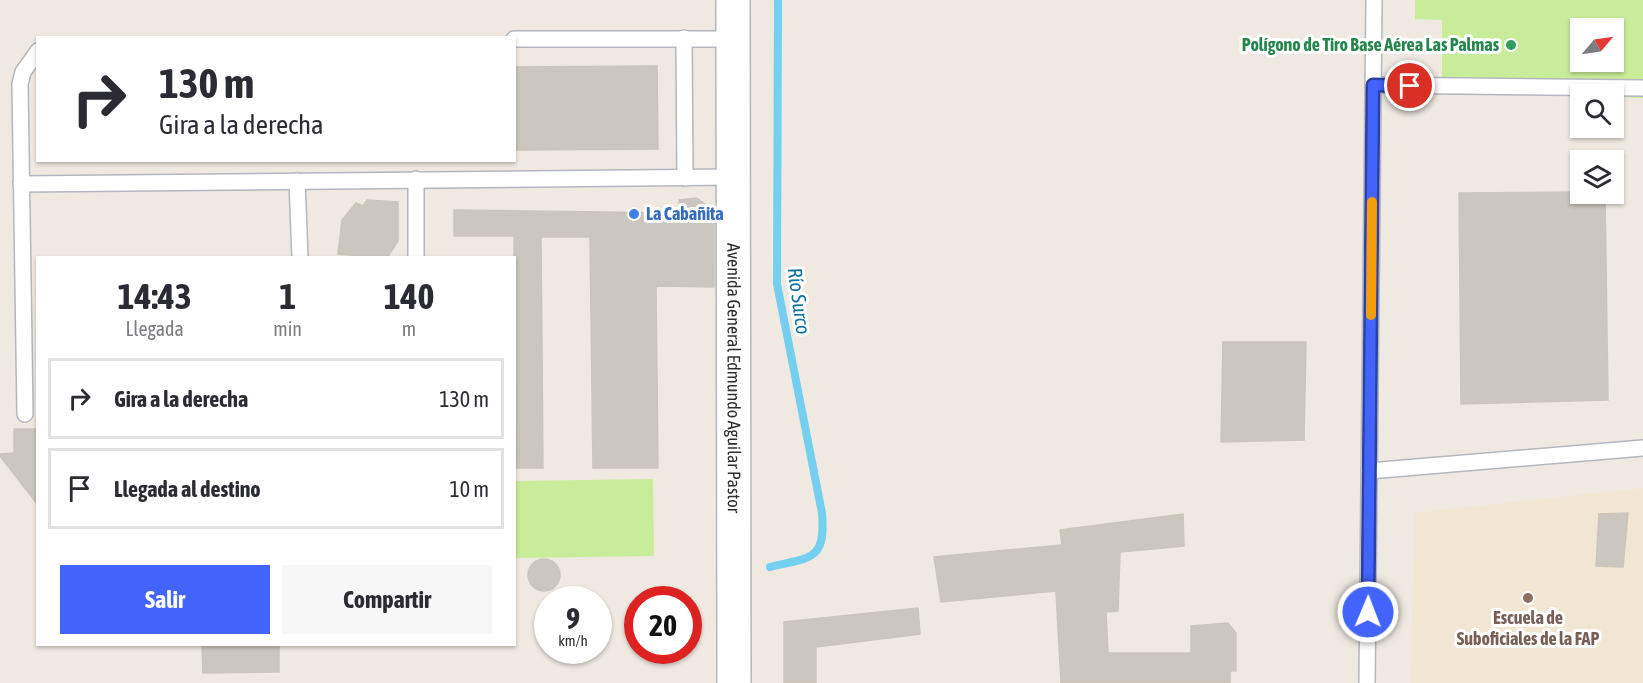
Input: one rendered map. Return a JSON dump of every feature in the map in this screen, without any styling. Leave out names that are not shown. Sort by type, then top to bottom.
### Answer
[{"type":"street","name":"Avenida General Edmundo Aguilar Pastor","points":[[733,0],[734,683]]},
{"type":"lane","points":[[1367,683],[1374,0]]},
{"type":"lane","points":[[684,38],[685,178]]},
{"type":"lane","points":[[516,39],[733,39]]},
{"type":"lane","points":[[25,414],[20,84],[22,72],[36,54]]},
{"type":"lane","points":[[1373,85],[1643,88]]},
{"type":"lane","points":[[21,184],[732,177]]},
{"type":"lane","points":[[416,179],[416,256]]},
{"type":"lane","points":[[297,181],[300,256]]},
{"type":"lane","points":[[1369,471],[1643,448]]},
{"type":"shaded area","name":"Escuela de Suboficiales de la FAP","points":[[1643,488],[1643,683],[1411,683],[1414,513]]},
{"type":"green space","name":"Polígono de Tiro Base Aérea Las Palmas","points":[[1415,0],[1643,0],[1643,98],[1624,97],[1624,84],[1570,84],[1570,93],[1442,92],[1442,20],[1415,19]]},
{"type":"green space","points":[[653,479],[654,556],[516,558],[516,481]]},
{"type":"building","points":[[657,66],[658,149],[516,150],[516,67]]},
{"type":"building","points":[[1570,192],[1570,204],[1605,204],[1608,400],[1461,404],[1459,193]]},
{"type":"building","points":[[697,198],[714,211],[714,287],[656,286],[658,468],[593,468],[590,237],[541,237],[543,468],[516,468],[516,256],[514,256],[514,236],[454,236],[454,210],[679,213],[679,200]]},
{"type":"building","points":[[367,200],[398,202],[398,241],[388,256],[338,254],[342,220],[356,203],[363,206]]},
{"type":"building","points":[[1223,342],[1306,342],[1304,440],[1221,442]]},
{"type":"building","points":[[14,429],[36,429],[36,502],[0,456],[0,454],[14,453]]},
{"type":"building","points":[[1628,513],[1623,567],[1596,566],[1599,514]]},
{"type":"building","points":[[1183,514],[1184,546],[1120,552],[1118,611],[1106,612],[1108,653],[1191,653],[1191,626],[1228,623],[1236,633],[1236,671],[1230,671],[1230,683],[1061,683],[1056,591],[941,602],[934,557],[1062,545],[1060,530]]},
{"type":"building","points":[[544,559],[555,564],[560,575],[555,586],[534,587],[528,575],[533,564]]},
{"type":"building","points":[[918,608],[920,634],[816,647],[816,683],[784,683],[784,622]]},
{"type":"building","points":[[202,646],[279,646],[279,672],[203,673]]},
{"type":"waterway","name":"Río Surco","points":[[770,567],[806,558],[813,554],[818,549],[823,529],[822,513],[777,284],[778,0]]},
{"type":"slow traffic","points":[[1371,315],[1372,202]]},
{"type":"place","name":"Polígono de Tiro Base Aérea Las Palmas","points":[[1511,45]]},
{"type":"place","name":"La Cabañita","points":[[634,214]]},
{"type":"place","name":"Escuela de Suboficiales de la FAP","points":[[1528,598]]},
{"type":"route","points":[[1368,612],[1373,85],[1410,86]]}]
